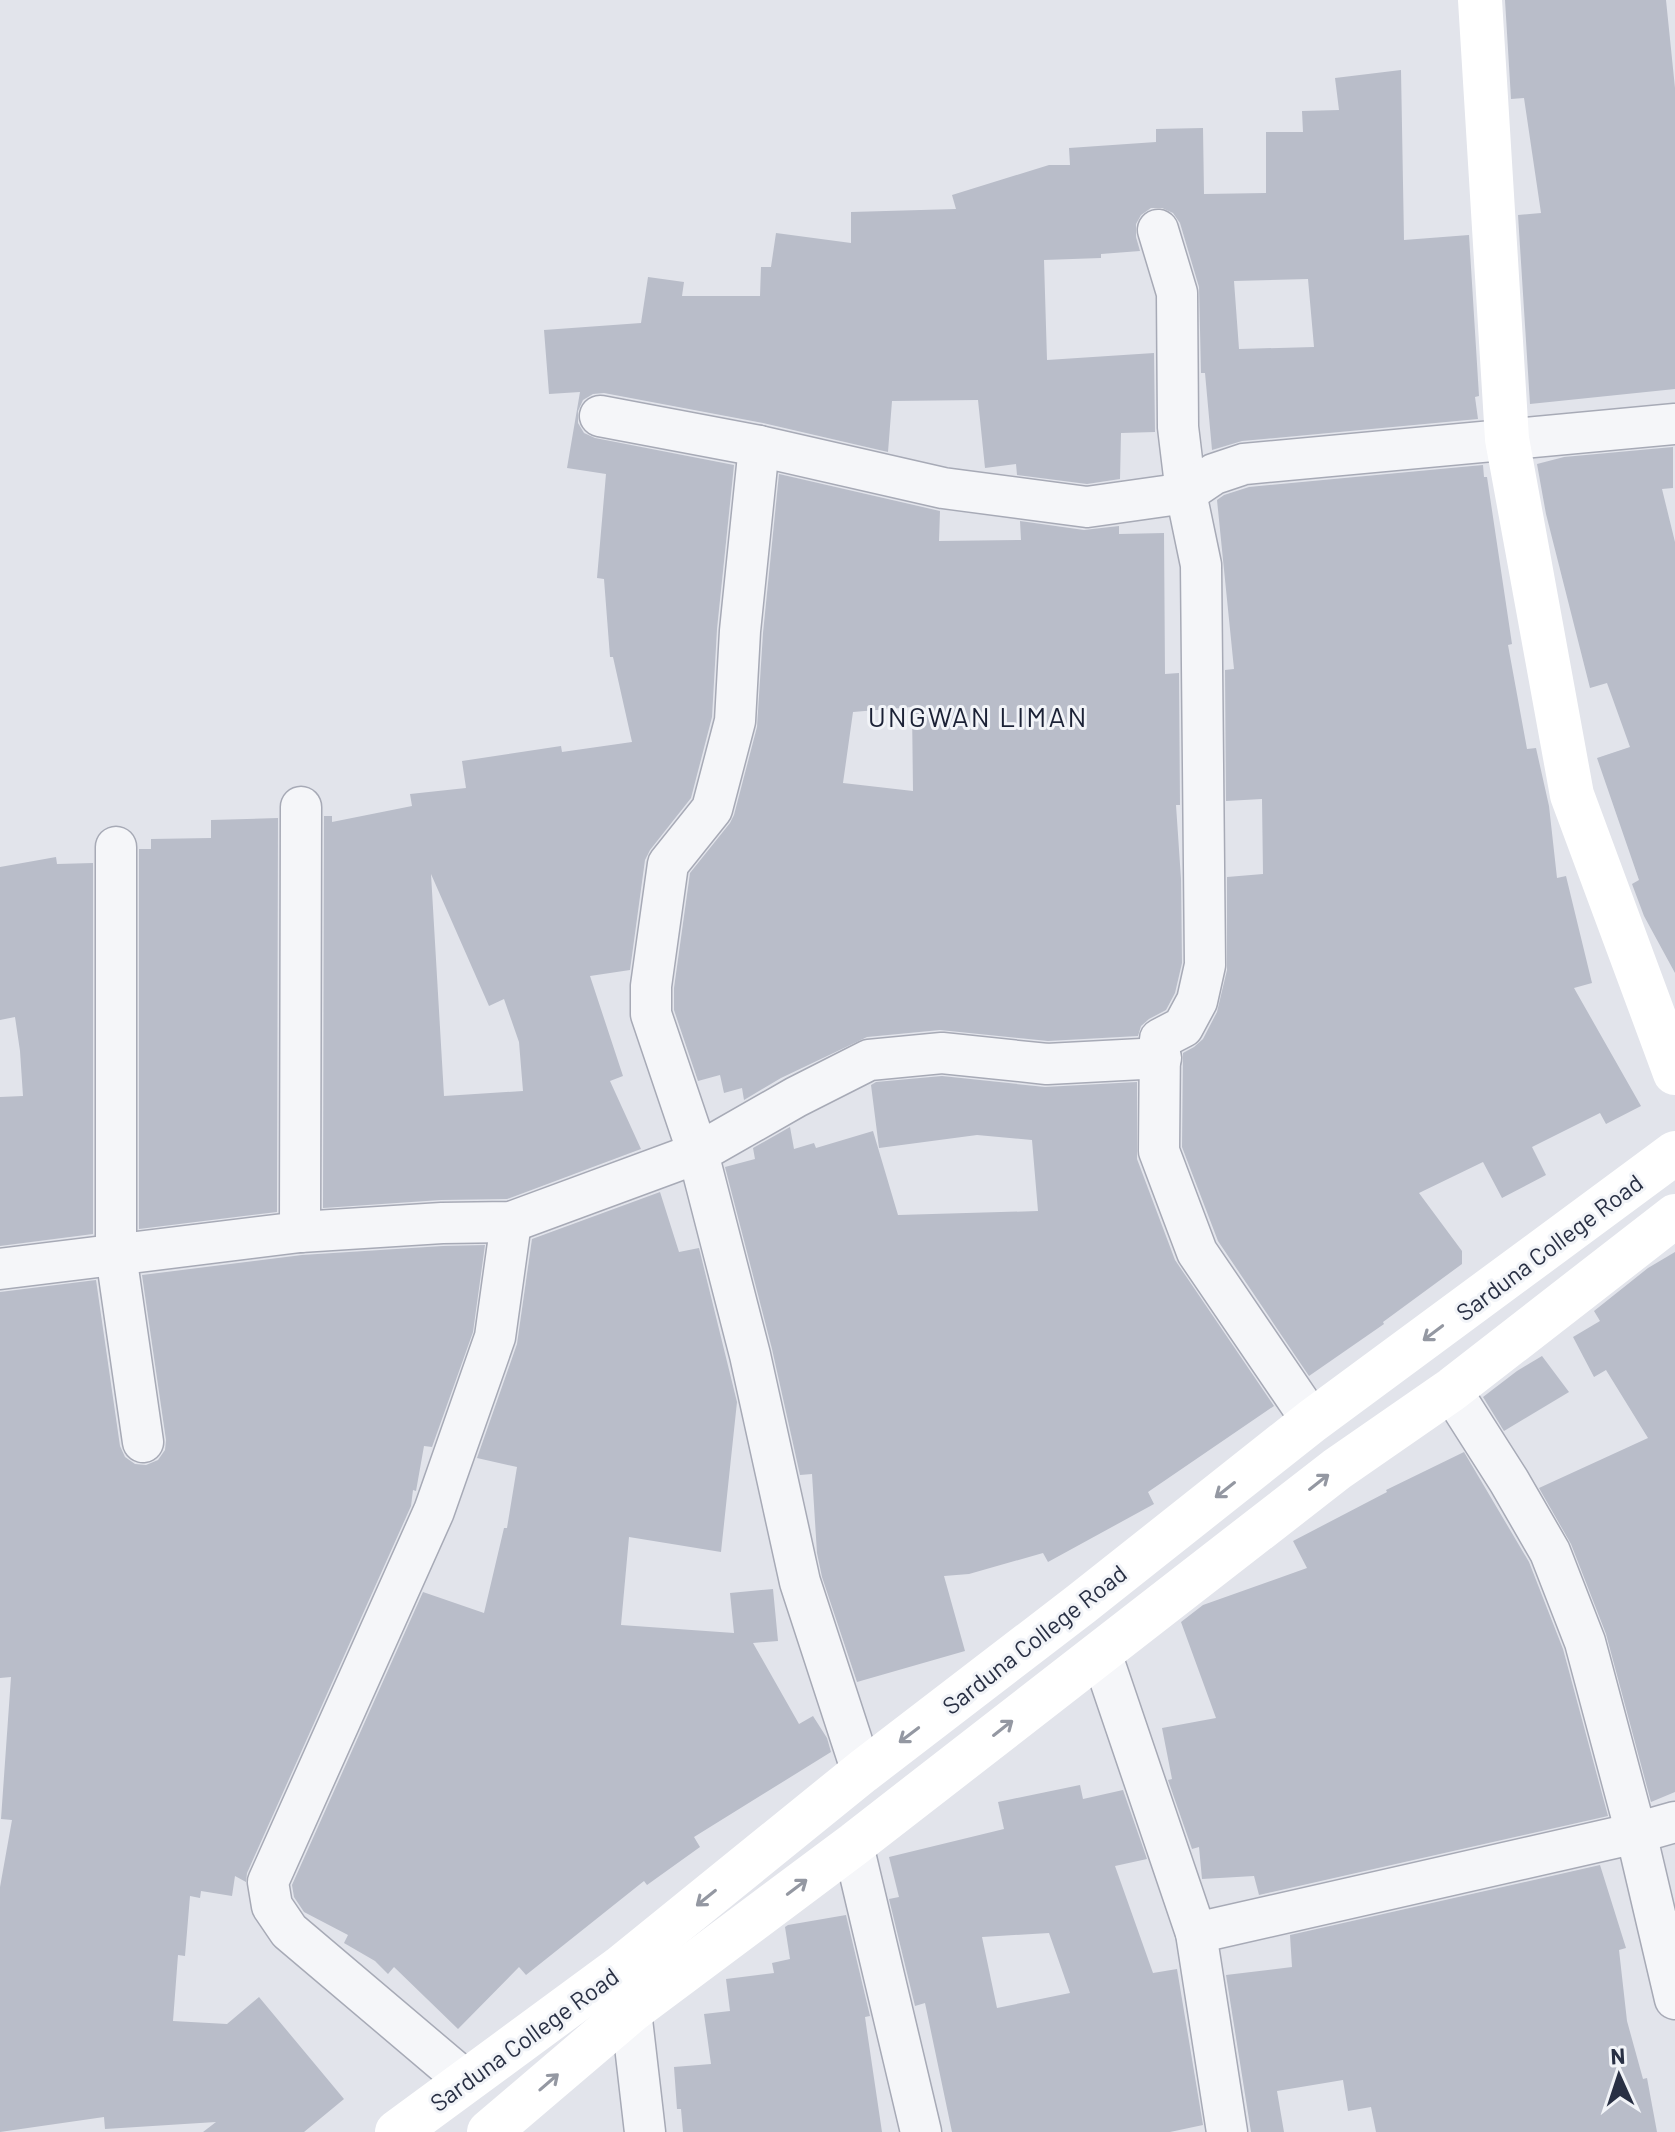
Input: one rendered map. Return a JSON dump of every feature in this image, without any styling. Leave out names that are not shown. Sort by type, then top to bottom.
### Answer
[{"type":"street","points":[[1480,0],[1507,439],[1572,795],[1675,1073]]},
{"type":"street","points":[[1158,230],[1177,293],[1178,427],[1186,493],[1201,565],[1205,965],[1197,1001],[1183,1027],[1160,1039],[1159,1151],[1197,1252],[1312,1421]]},
{"type":"street","points":[[600,416],[759,446],[943,488],[1087,507],[1186,493],[1214,474],[1244,464],[1675,424]]},
{"type":"street","points":[[759,446],[740,631],[735,721],[712,809],[668,864],[651,986],[651,1014],[698,1153],[750,1355],[800,1582],[862,1772]]},
{"type":"street","points":[[300,1232],[301,807]]},
{"type":"street","points":[[116,847],[116,1255],[143,1442]]},
{"type":"street","points":[[0,1269],[300,1232],[511,1222],[698,1153],[869,1060],[942,1053],[1047,1064],[1161,1058]]},
{"type":"street","name":"Sarduna College Road","points":[[397,2132],[620,1968],[862,1772],[1312,1421],[1675,1153]]},
{"type":"street","name":"Sarduna College Road","points":[[489,2132],[631,2011],[853,1845],[1337,1469],[1451,1390],[1675,1216]]},
{"type":"street","points":[[466,2081],[289,1931],[272,1906],[268,1882],[434,1511],[495,1337],[511,1222]]},
{"type":"street","points":[[1451,1390],[1550,1552],[1585,1642],[1636,1833],[1675,1999]]},
{"type":"street","points":[[1101,1653],[1196,1933],[1227,2132]]},
{"type":"street","points":[[1196,1933],[1675,1822]]},
{"type":"street","points":[[853,1845],[921,2132]]},
{"type":"street","points":[[620,1968],[631,2011],[645,2132]]},
{"type":"building","points":[[1505,0],[1666,0],[1675,88],[1675,389],[1530,404],[1518,215],[1541,213],[1524,98],[1511,99]]},
{"type":"building","points":[[1401,70],[1404,240],[1469,235],[1478,419],[1242,441],[1212,450],[1205,373],[1201,373],[1199,287],[1180,223],[1173,213],[1162,208],[1151,208],[1141,215],[1136,224],[1140,251],[1101,254],[1101,258],[1044,260],[1047,360],[1154,353],[1155,432],[1121,433],[1120,479],[1087,484],[1017,475],[1016,464],[985,468],[978,400],[892,401],[888,452],[763,423],[604,393],[593,394],[583,400],[578,411],[578,423],[584,433],[595,438],[734,465],[717,629],[712,717],[691,798],[645,860],[630,970],[590,976],[623,1076],[610,1081],[641,1149],[507,1199],[323,1208],[324,816],[332,816],[332,822],[412,806],[410,794],[466,788],[462,761],[561,746],[562,752],[632,742],[613,657],[610,657],[604,579],[597,578],[606,474],[567,468],[580,392],[549,394],[544,330],[641,323],[648,277],[684,282],[682,296],[760,296],[761,267],[771,267],[776,233],[851,243],[851,212],[956,209],[952,195],[1049,165],[1070,165],[1069,148],[1156,142],[1156,129],[1203,128],[1204,194],[1266,193],[1266,132],[1303,132],[1302,111],[1339,110],[1335,78]],"holes":[[[1308,279],[1314,347],[1239,349],[1234,281]],[[431,874],[489,1006],[504,999],[519,1042],[523,1091],[444,1096]]]},
{"type":"building","points":[[1673,447],[1673,488],[1662,489],[1675,542],[1675,973],[1644,916],[1632,884],[1639,880],[1597,758],[1630,747],[1607,683],[1590,688],[1546,514],[1537,464],[1564,457]]},
{"type":"building","points":[[1483,465],[1512,644],[1508,645],[1527,749],[1536,748],[1549,806],[1557,878],[1566,876],[1592,983],[1574,988],[1641,1106],[1606,1124],[1600,1113],[1532,1147],[1546,1175],[1502,1198],[1483,1162],[1419,1193],[1462,1251],[1462,1264],[1309,1376],[1218,1241],[1182,1147],[1183,1053],[1203,1039],[1217,1012],[1227,970],[1227,877],[1263,874],[1262,799],[1226,801],[1225,670],[1234,669],[1217,500],[1249,487]]},
{"type":"building","points":[[779,474],[940,511],[939,541],[1021,540],[1020,521],[1084,530],[1119,526],[1119,534],[1164,533],[1165,674],[1179,673],[1180,805],[1176,805],[1182,963],[1175,993],[1166,1010],[1141,1026],[1138,1036],[1048,1041],[940,1030],[867,1037],[781,1078],[744,1100],[742,1088],[724,1093],[720,1075],[698,1081],[674,1010],[674,988],[690,873],[734,815],[757,727]],"holes":[[[912,707],[913,791],[843,783],[853,712]]]},
{"type":"building","points":[[278,818],[277,1212],[139,1229],[139,849],[151,849],[151,839],[211,838],[211,820]]},
{"type":"building","points":[[56,857],[57,864],[93,863],[93,1234],[0,1246],[0,1097],[23,1096],[15,1017],[0,1020],[0,867]]},
{"type":"building","points":[[942,1076],[1045,1087],[1137,1082],[1137,1159],[1175,1260],[1274,1406],[1148,1492],[1154,1504],[1048,1562],[1043,1553],[969,1574],[944,1576],[965,1651],[857,1682],[822,1577],[817,1553],[812,1474],[800,1475],[772,1349],[725,1167],[755,1159],[753,1148],[790,1127],[794,1149],[814,1143],[816,1148],[873,1131],[898,1215],[1038,1211],[1032,1140],[977,1135],[879,1148],[871,1085]]},
{"type":"building","points":[[660,1192],[679,1252],[699,1248],[737,1402],[721,1552],[629,1537],[621,1625],[734,1633],[730,1593],[773,1589],[778,1641],[753,1643],[799,1724],[813,1716],[827,1738],[831,1752],[694,1837],[700,1847],[647,1885],[644,1881],[526,1975],[519,1967],[458,2029],[394,1967],[388,1974],[375,1961],[344,1943],[348,1935],[304,1912],[294,1897],[292,1885],[423,1592],[484,1613],[504,1528],[507,1528],[517,1467],[477,1458],[517,1344],[532,1239]]},
{"type":"building","points":[[485,1245],[473,1332],[432,1447],[424,1446],[411,1506],[247,1873],[246,1882],[235,1876],[232,1896],[201,1891],[200,1898],[190,1896],[185,1956],[178,1955],[173,2021],[227,2024],[259,1997],[344,2099],[304,2132],[203,2132],[216,2122],[105,2129],[104,2117],[0,2132],[0,1887],[12,1820],[1,1819],[11,1677],[0,1678],[0,1292],[96,1280],[120,1446],[125,1457],[135,1464],[146,1465],[158,1460],[165,1450],[166,1440],[142,1275],[302,1255]]},
{"type":"building","points":[[1675,1252],[1675,1792],[1651,1802],[1606,1634],[1571,1544],[1539,1488],[1648,1438],[1606,1370],[1594,1377],[1573,1337],[1600,1321],[1594,1311],[1648,1268]]},
{"type":"building","points":[[1542,1356],[1569,1392],[1504,1431],[1483,1397]]},
{"type":"building","points":[[1464,1452],[1529,1562],[1563,1649],[1608,1816],[1259,1895],[1254,1876],[1202,1879],[1199,1847],[1192,1849],[1168,1780],[1172,1779],[1162,1728],[1216,1718],[1181,1622],[1203,1605],[1307,1568],[1293,1541]]},
{"type":"building","points":[[1080,1785],[1083,1799],[1123,1790],[1147,1859],[1115,1866],[1153,1973],[1177,1969],[1203,2125],[1170,2132],[952,2132],[925,2003],[915,2006],[889,1899],[899,1897],[889,1857],[1004,1829],[998,1802]],"holes":[[[1049,1933],[1070,1993],[997,2008],[982,1937]]]},
{"type":"building","points":[[1600,1865],[1626,1948],[1619,1950],[1627,2021],[1643,2079],[1647,2078],[1657,2132],[1376,2132],[1371,2107],[1348,2111],[1343,2080],[1277,2091],[1284,2132],[1251,2132],[1226,1975],[1292,1967],[1290,1935]]},
{"type":"building","points":[[846,1915],[870,2016],[865,2017],[882,2132],[683,2132],[681,2109],[677,2109],[674,2067],[711,2064],[704,2014],[730,2011],[726,1979],[774,1973],[772,1963],[790,1959],[785,1927],[788,1925]]},
{"type":"district","name":"UNGWAN LIMAN","points":[[978,716]]}]
